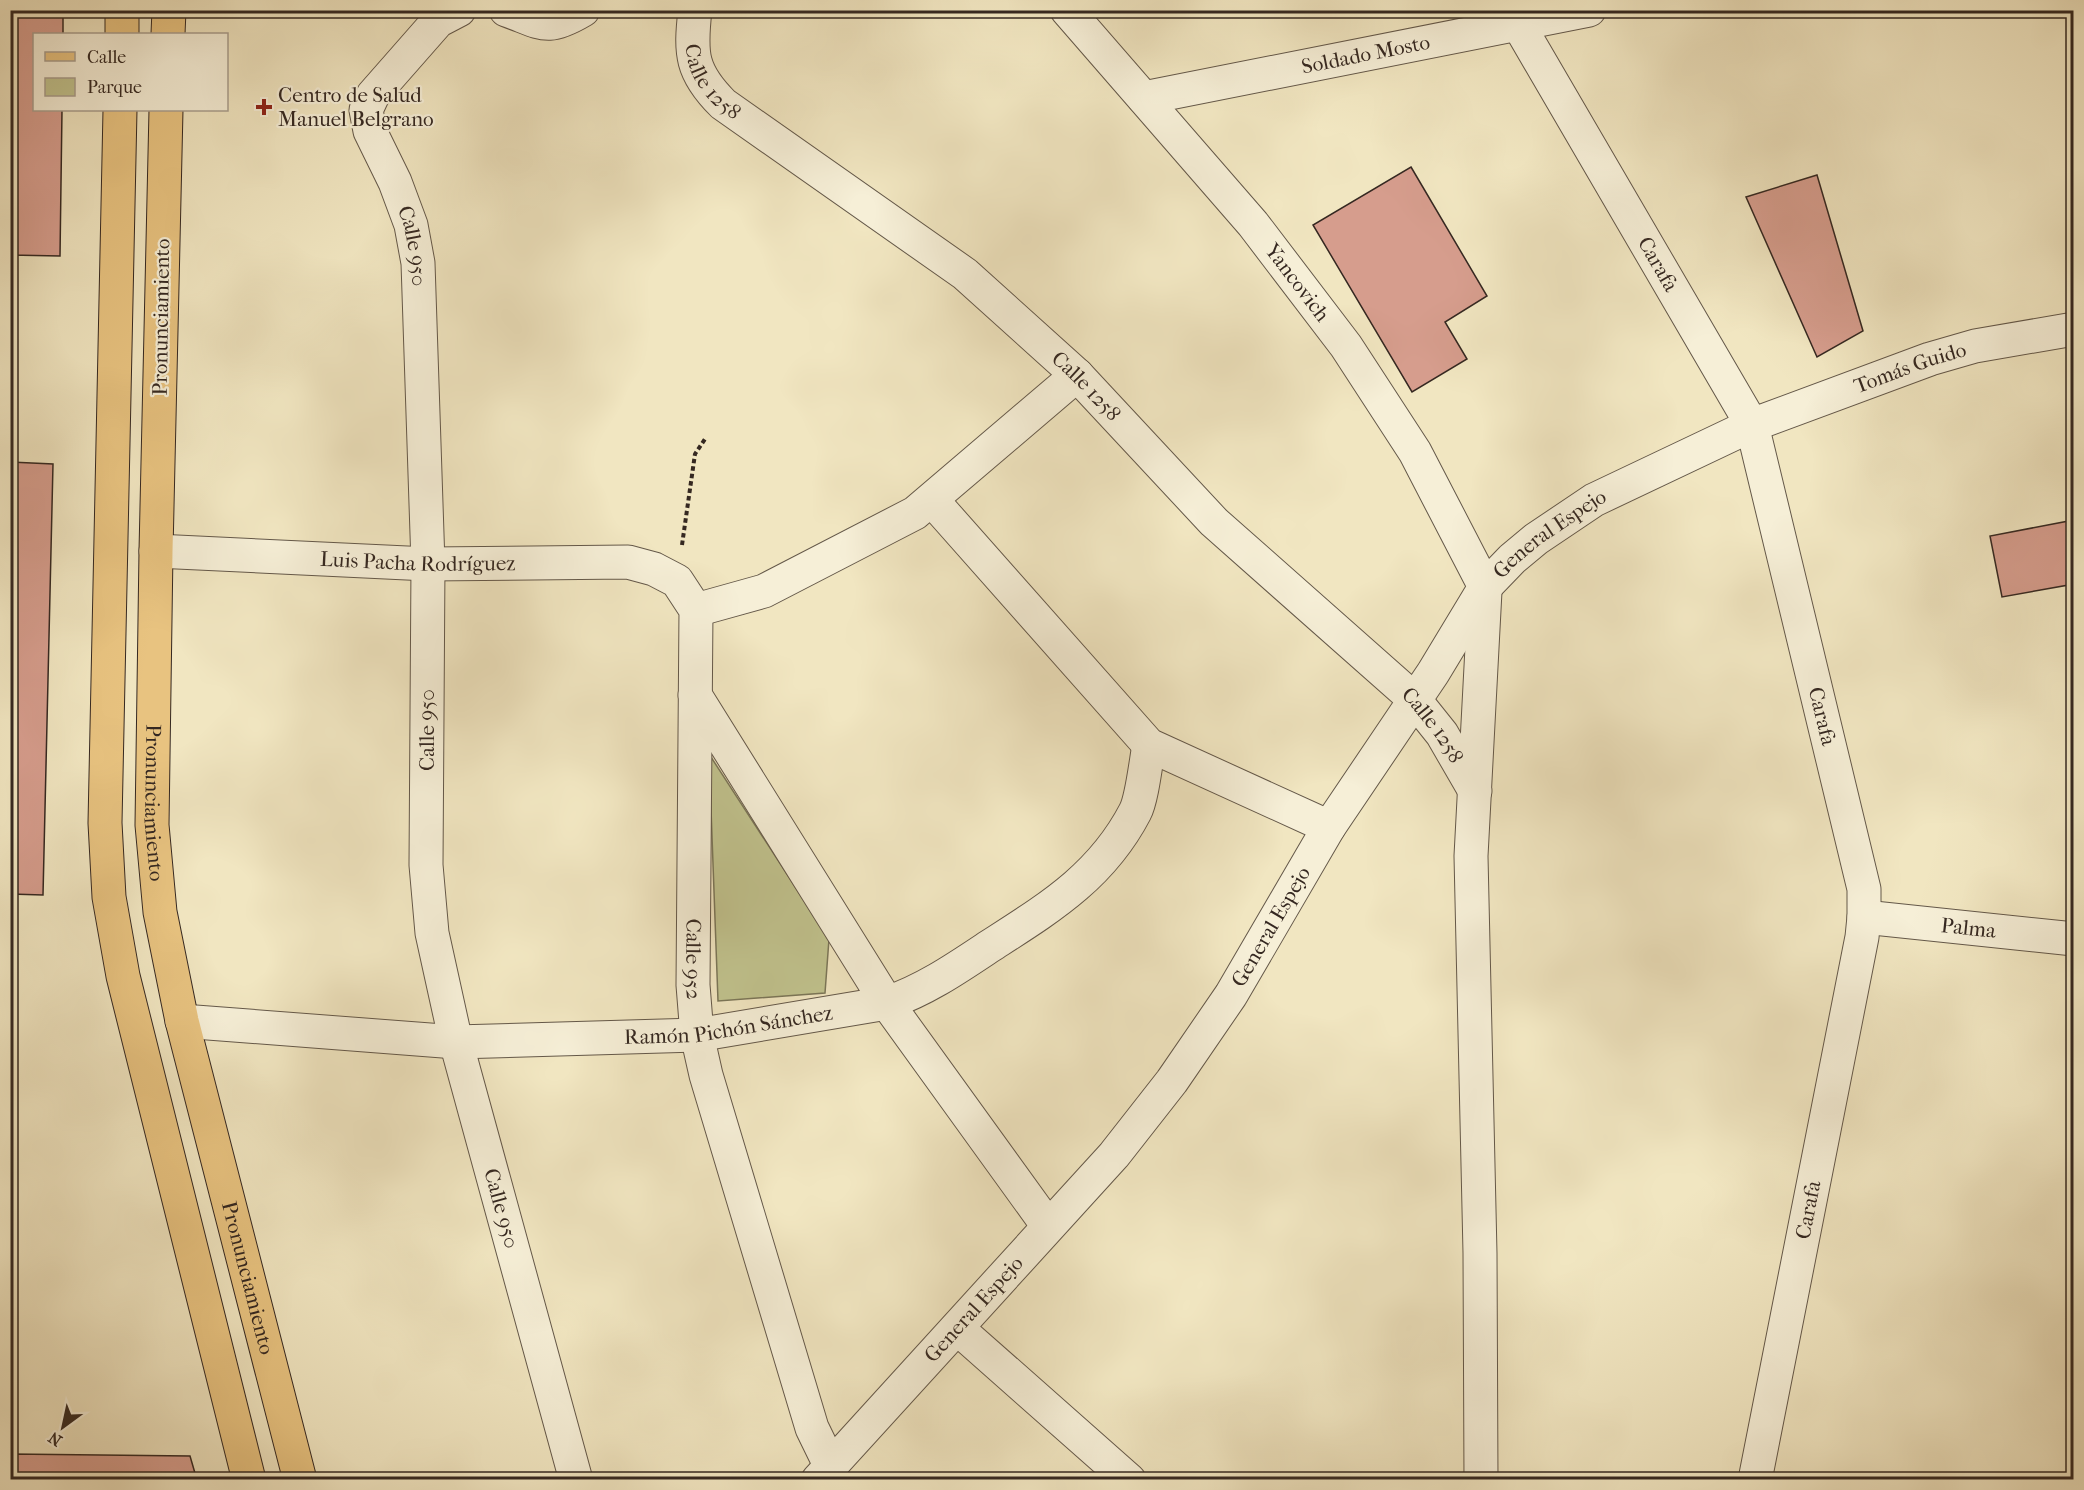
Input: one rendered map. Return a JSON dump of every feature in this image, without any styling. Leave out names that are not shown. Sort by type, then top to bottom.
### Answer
[{"type":"main road","points":[[122,10],[122,33]]},
{"type":"main road","points":[[168,33],[169,10]]},
{"type":"main road","points":[[120,111],[105,823],[109,897],[123,976],[249,1479]]},
{"type":"main road","name":"Pronunciamiento","points":[[166,111],[152,825],[160,912],[182,1021],[300,1479]]},
{"type":"street","name":"Calle 950","points":[[459,10],[438,21],[373,95],[366,110],[370,131],[395,182],[411,225],[418,263],[428,564],[426,865],[432,933],[456,1042],[576,1479]]},
{"type":"street","points":[[506,10],[544,25],[561,22],[583,10]]},
{"type":"street","name":"Calle 1258","points":[[695,10],[691,41],[695,66],[706,87],[723,104],[965,274],[1077,375],[1214,522],[1414,699],[1442,734],[1475,791]]},
{"type":"street","name":"Yancovich","points":[[1067,10],[1252,224],[1346,346],[1415,452],[1485,587]]},
{"type":"street","name":"Soldado Mosto","points":[[1144,98],[1514,18],[1589,10]]},
{"type":"street","name":"Carafa","points":[[1514,18],[1752,426],[1864,889],[1864,917],[1755,1479]]},
{"type":"street","name":"Tomás Guido","points":[[1752,426],[1930,359],[1975,346],[2073,329]]},
{"type":"street","points":[[677,581],[696,610],[764,591],[915,513],[932,501],[1077,375]]},
{"type":"street","name":"General Espejo","points":[[825,1473],[1114,1155],[1172,1082],[1231,995],[1329,826],[1433,673],[1485,587],[1536,539],[1594,500],[1752,426]]},
{"type":"street","points":[[932,501],[1149,745],[1329,826]]},
{"type":"street","name":"Luis Pacha Rodríguez","points":[[156,551],[428,564],[628,562],[654,569],[677,581]]},
{"type":"street","points":[[1481,1479],[1480,1230],[1472,856],[1485,587]]},
{"type":"street","name":"Calle 952","points":[[696,610],[693,985],[697,1035],[710,1086],[825,1473]]},
{"type":"street","points":[[695,695],[887,1003],[1048,1226]]},
{"type":"street","name":"Ramón Pichón Sánchez","points":[[182,1021],[456,1042],[697,1035],[887,1003],[912,994],[938,980],[1056,903],[1083,881],[1114,845],[1136,810],[1149,745]]},
{"type":"street","name":"Palma","points":[[1864,917],[2073,939]]},
{"type":"street","points":[[957,1328],[1129,1479]]},
{"type":"path","points":[[677,581],[695,454],[705,439]]},
{"type":"green space","points":[[709,754],[829,939],[825,993],[718,1001]]},
{"type":"building","points":[[10,10],[63,10],[63,33],[33,33],[33,111],[62,111],[60,256],[10,255]]},
{"type":"building","points":[[1411,167],[1487,296],[1445,322],[1467,359],[1412,392],[1313,225]]},
{"type":"building","points":[[1817,175],[1863,331],[1817,357],[1746,197]]},
{"type":"building","points":[[10,462],[53,464],[43,895],[10,894]]},
{"type":"building","points":[[2074,520],[2074,584],[2002,597],[1990,536]]},
{"type":"building","points":[[10,1454],[190,1456],[197,1480],[10,1480]]},
{"type":"place","name":"Centro de Salud Manuel Belgrano","points":[[264,107]]}]
